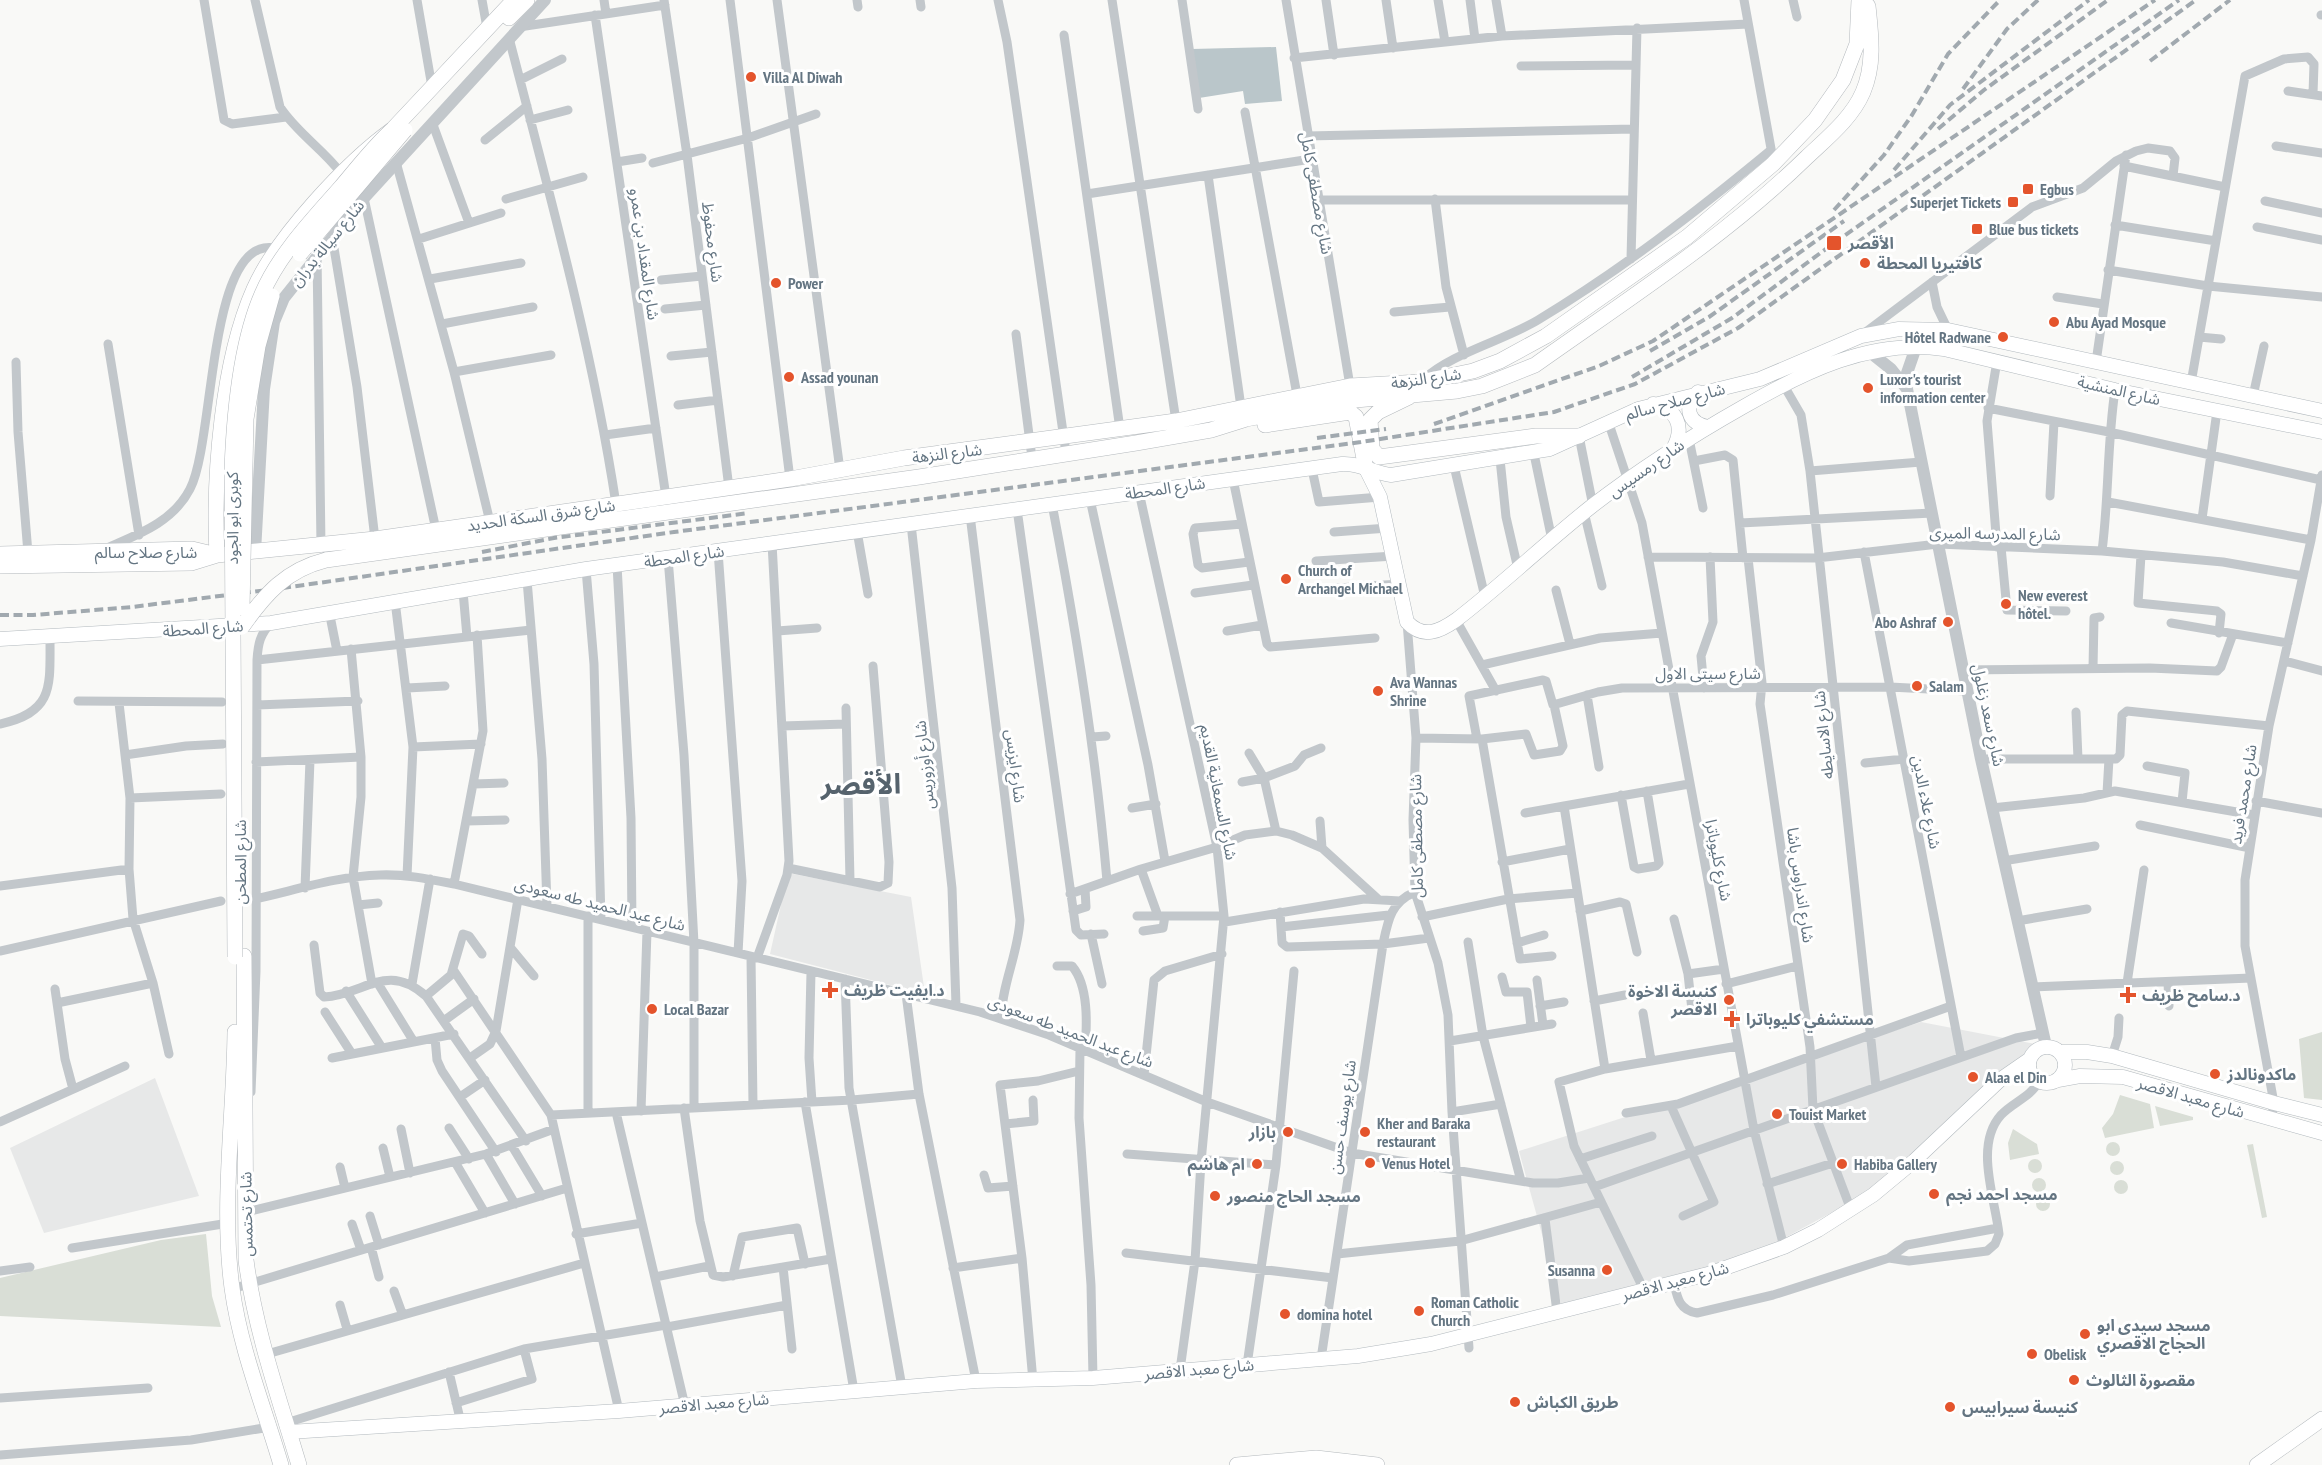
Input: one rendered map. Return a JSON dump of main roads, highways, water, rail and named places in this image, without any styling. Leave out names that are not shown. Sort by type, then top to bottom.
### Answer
[{"type":"main road","name":"شارع سيالة بدران","points":[[399,129],[432,87],[514,0]]},
{"type":"main road","name":"شارع سيالة بدران","points":[[217,555],[218,472],[234,354],[254,290],[278,248],[341,173],[373,143],[399,129],[527,0]]},
{"type":"main road","name":"شارع النزهة","points":[[863,465],[1176,422],[1350,386],[1457,391],[1482,386],[1535,364],[1743,215],[1833,133],[1854,107],[1868,78],[1858,0]]},
{"type":"main road","name":"شارع النزهة","points":[[323,553],[919,477],[1211,430],[1246,419],[1300,408],[1419,388],[1473,371],[1525,348],[1687,237],[1815,120],[1844,80],[1864,44],[1868,0]]},
{"type":"main road","points":[[1833,96],[1854,107]]},
{"type":"main road","name":"كوبرى ابو الجود","points":[[240,956],[244,436],[254,368],[267,310],[278,285],[399,129]]},
{"type":"main road","name":"كوبرى ابو الجود","points":[[240,956],[232,470],[236,418],[248,343],[257,307],[271,276],[312,220],[399,129]]},
{"type":"main road","name":"شارع صلاح سالم","points":[[1366,469],[1391,475],[1534,454],[1653,404],[1760,379],[1861,336],[1899,329],[1948,330]]},
{"type":"main road","name":"شارع المنشية","points":[[1948,330],[2322,411]]},
{"type":"main road","name":"شارع المنشية","points":[[1916,346],[1944,349],[2115,390],[2322,432]]},
{"type":"main road","name":"شارع رمسيس","points":[[1407,622],[1416,630],[1429,633],[1441,630],[1485,597],[1588,509],[1628,479],[1674,447],[1783,384],[1826,365],[1871,353],[1916,346]]},
{"type":"main road","points":[[1525,348],[1535,364]]},
{"type":"main road","points":[[1419,388],[1373,415],[1370,425],[1372,449],[1379,457],[1536,436],[1579,436]]},
{"type":"main road","points":[[1698,392],[1688,406],[1688,414],[1692,421],[1708,427]]},
{"type":"main road","points":[[1653,404],[1671,411],[1677,419],[1678,438],[1674,447]]},
{"type":"main road","points":[[1211,430],[1249,428],[1350,412],[1356,417],[1366,469]]},
{"type":"main road","name":"شارع المحطة","points":[[0,639],[50,638],[271,623],[329,611],[463,591],[586,569],[1090,498],[1351,464],[1366,469]]},
{"type":"main road","points":[[863,465],[919,477]]},
{"type":"main road","name":"شارع شرق السكة الحديد","points":[[217,555],[255,552],[323,553],[375,539],[790,479],[863,465]]},
{"type":"main road","name":"شارع مصطفى كامل","points":[[1366,469],[1380,497],[1407,622]]},
{"type":"main road","name":"شارع صلاح سالم","points":[[0,554],[192,549],[217,555]]},
{"type":"main road","points":[[242,627],[261,599],[284,578],[323,553]]},
{"type":"main road","name":"شارع صلاح سالم","points":[[0,566],[191,563],[217,555]]},
{"type":"main road","name":"شارع تحتمس","points":[[240,956],[249,1284],[299,1465]]},
{"type":"main road","name":"شارع تحتمس","points":[[240,956],[229,1223],[232,1289],[242,1336],[281,1465]]},
{"type":"main road","points":[[2044,1039],[2061,1052],[2066,1066],[2058,1080],[2039,1081],[2031,1071],[2030,1059],[2044,1039]]},
{"type":"main road","name":"شارع معبد الاقصر","points":[[2061,1052],[2087,1052],[2112,1056],[2274,1103],[2322,1114]]},
{"type":"main road","name":"شارع معبد الاقصر","points":[[290,1434],[686,1406],[976,1381],[1033,1381],[1180,1371],[1321,1359],[1468,1341],[1557,1312],[1747,1262],[1784,1247],[1851,1210],[1894,1179],[2010,1071],[2030,1059]]},
{"type":"main road","name":"شارع معبد الاقصر","points":[[2058,1080],[2080,1076],[2116,1076],[2322,1133]]},
{"type":"main road","points":[[2257,1465],[2322,1419]]},
{"type":"main road","points":[[1237,1465],[1316,1458],[1377,1465]]},
{"type":"railway","points":[[1834,210],[1884,155],[1912,115],[1948,54],[2000,0]]},
{"type":"railway","points":[[1963,89],[2007,29],[2038,0]]},
{"type":"railway","points":[[1894,170],[1950,105],[2089,0]]},
{"type":"railway","points":[[1938,129],[1984,90],[2108,0]]},
{"type":"railway","points":[[1434,424],[1599,366],[1653,341],[2155,0]]},
{"type":"railway","points":[[1632,377],[1732,318],[1834,243],[2179,0]]},
{"type":"railway","points":[[0,615],[33,615],[132,607],[283,588],[674,532],[1361,442],[1554,412],[1635,384],[1738,328],[2196,0]]},
{"type":"railway","points":[[2150,61],[2230,0]]},
{"type":"railway","points":[[1650,351],[1709,317],[1844,221]]},
{"type":"railway","points":[[1317,438],[1386,429]]},
{"type":"railway","points":[[482,552],[554,538],[749,513]]},
{"type":"place","name":"Villa Al Diwah","points":[[751,77]]},
{"type":"place","name":"Egbus","points":[[2028,189]]},
{"type":"place","name":"Superjet Tickets","points":[[2013,202]]},
{"type":"place","name":"Blue bus tickets","points":[[1977,229]]},
{"type":"place","name":"الأقصر","points":[[1834,243]]},
{"type":"place","name":"كافتيريا المحطة","points":[[1865,263]]},
{"type":"place","name":"Power","points":[[776,283]]},
{"type":"place","name":"Abu Ayad Mosque","points":[[2054,322]]},
{"type":"place","name":"Hôtel Radwane","points":[[2003,337]]},
{"type":"place","name":"Assad younan","points":[[789,377]]},
{"type":"place","name":"Luxor's tourist information center","points":[[1868,388]]},
{"type":"place","name":"Church of Archangel Michael","points":[[1286,579]]},
{"type":"place","name":"New everest hôtel.","points":[[2006,604]]},
{"type":"place","name":"Abo Ashraf","points":[[1948,622]]},
{"type":"place","name":"Salam","points":[[1917,686]]},
{"type":"place","name":"Ava Wannas Shrine","points":[[1378,691]]},
{"type":"place","name":"د.ايفيت ظريف","points":[[830,990]]},
{"type":"place","name":"د.سامح ظريف","points":[[2128,995]]},
{"type":"place","name":"كنيسة الاخوة الاقصر","points":[[1729,1000]]},
{"type":"place","name":"Local Bazar","points":[[652,1009]]},
{"type":"place","name":"مستشفي كليوباترا","points":[[1732,1019]]},
{"type":"place","name":"ماكدونالدز","points":[[2215,1074]]},
{"type":"place","name":"Alaa el Din","points":[[1973,1077]]},
{"type":"place","name":"Touist Market","points":[[1777,1114]]},
{"type":"place","name":"بازار","points":[[1288,1132]]},
{"type":"place","name":"Kher and Baraka restaurant","points":[[1365,1132]]},
{"type":"place","name":"Venus Hotel","points":[[1370,1163]]},
{"type":"place","name":"ام هاشم","points":[[1257,1164]]},
{"type":"place","name":"Habiba Gallery","points":[[1842,1164]]},
{"type":"place","name":"مسجد احمد نجم","points":[[1934,1194]]},
{"type":"place","name":"مسجد الحاج منصور","points":[[1215,1196]]},
{"type":"place","name":"Susanna","points":[[1607,1270]]},
{"type":"place","name":"Roman Catholic Church","points":[[1419,1311]]},
{"type":"place","name":"domina hotel","points":[[1285,1314]]},
{"type":"place","name":"مسجد سيدى ابو الحجاج الاقصري","points":[[2085,1334]]},
{"type":"place","name":"Obelisk","points":[[2032,1354]]},
{"type":"place","name":"مقصورة الثالوث","points":[[2074,1380]]},
{"type":"place","name":"طريق الكباش","points":[[1515,1402]]},
{"type":"place","name":"كنيسة سيرابيس","points":[[1950,1407]]},
{"type":"district","name":"الأقصر","points":[[861,784]]}]
